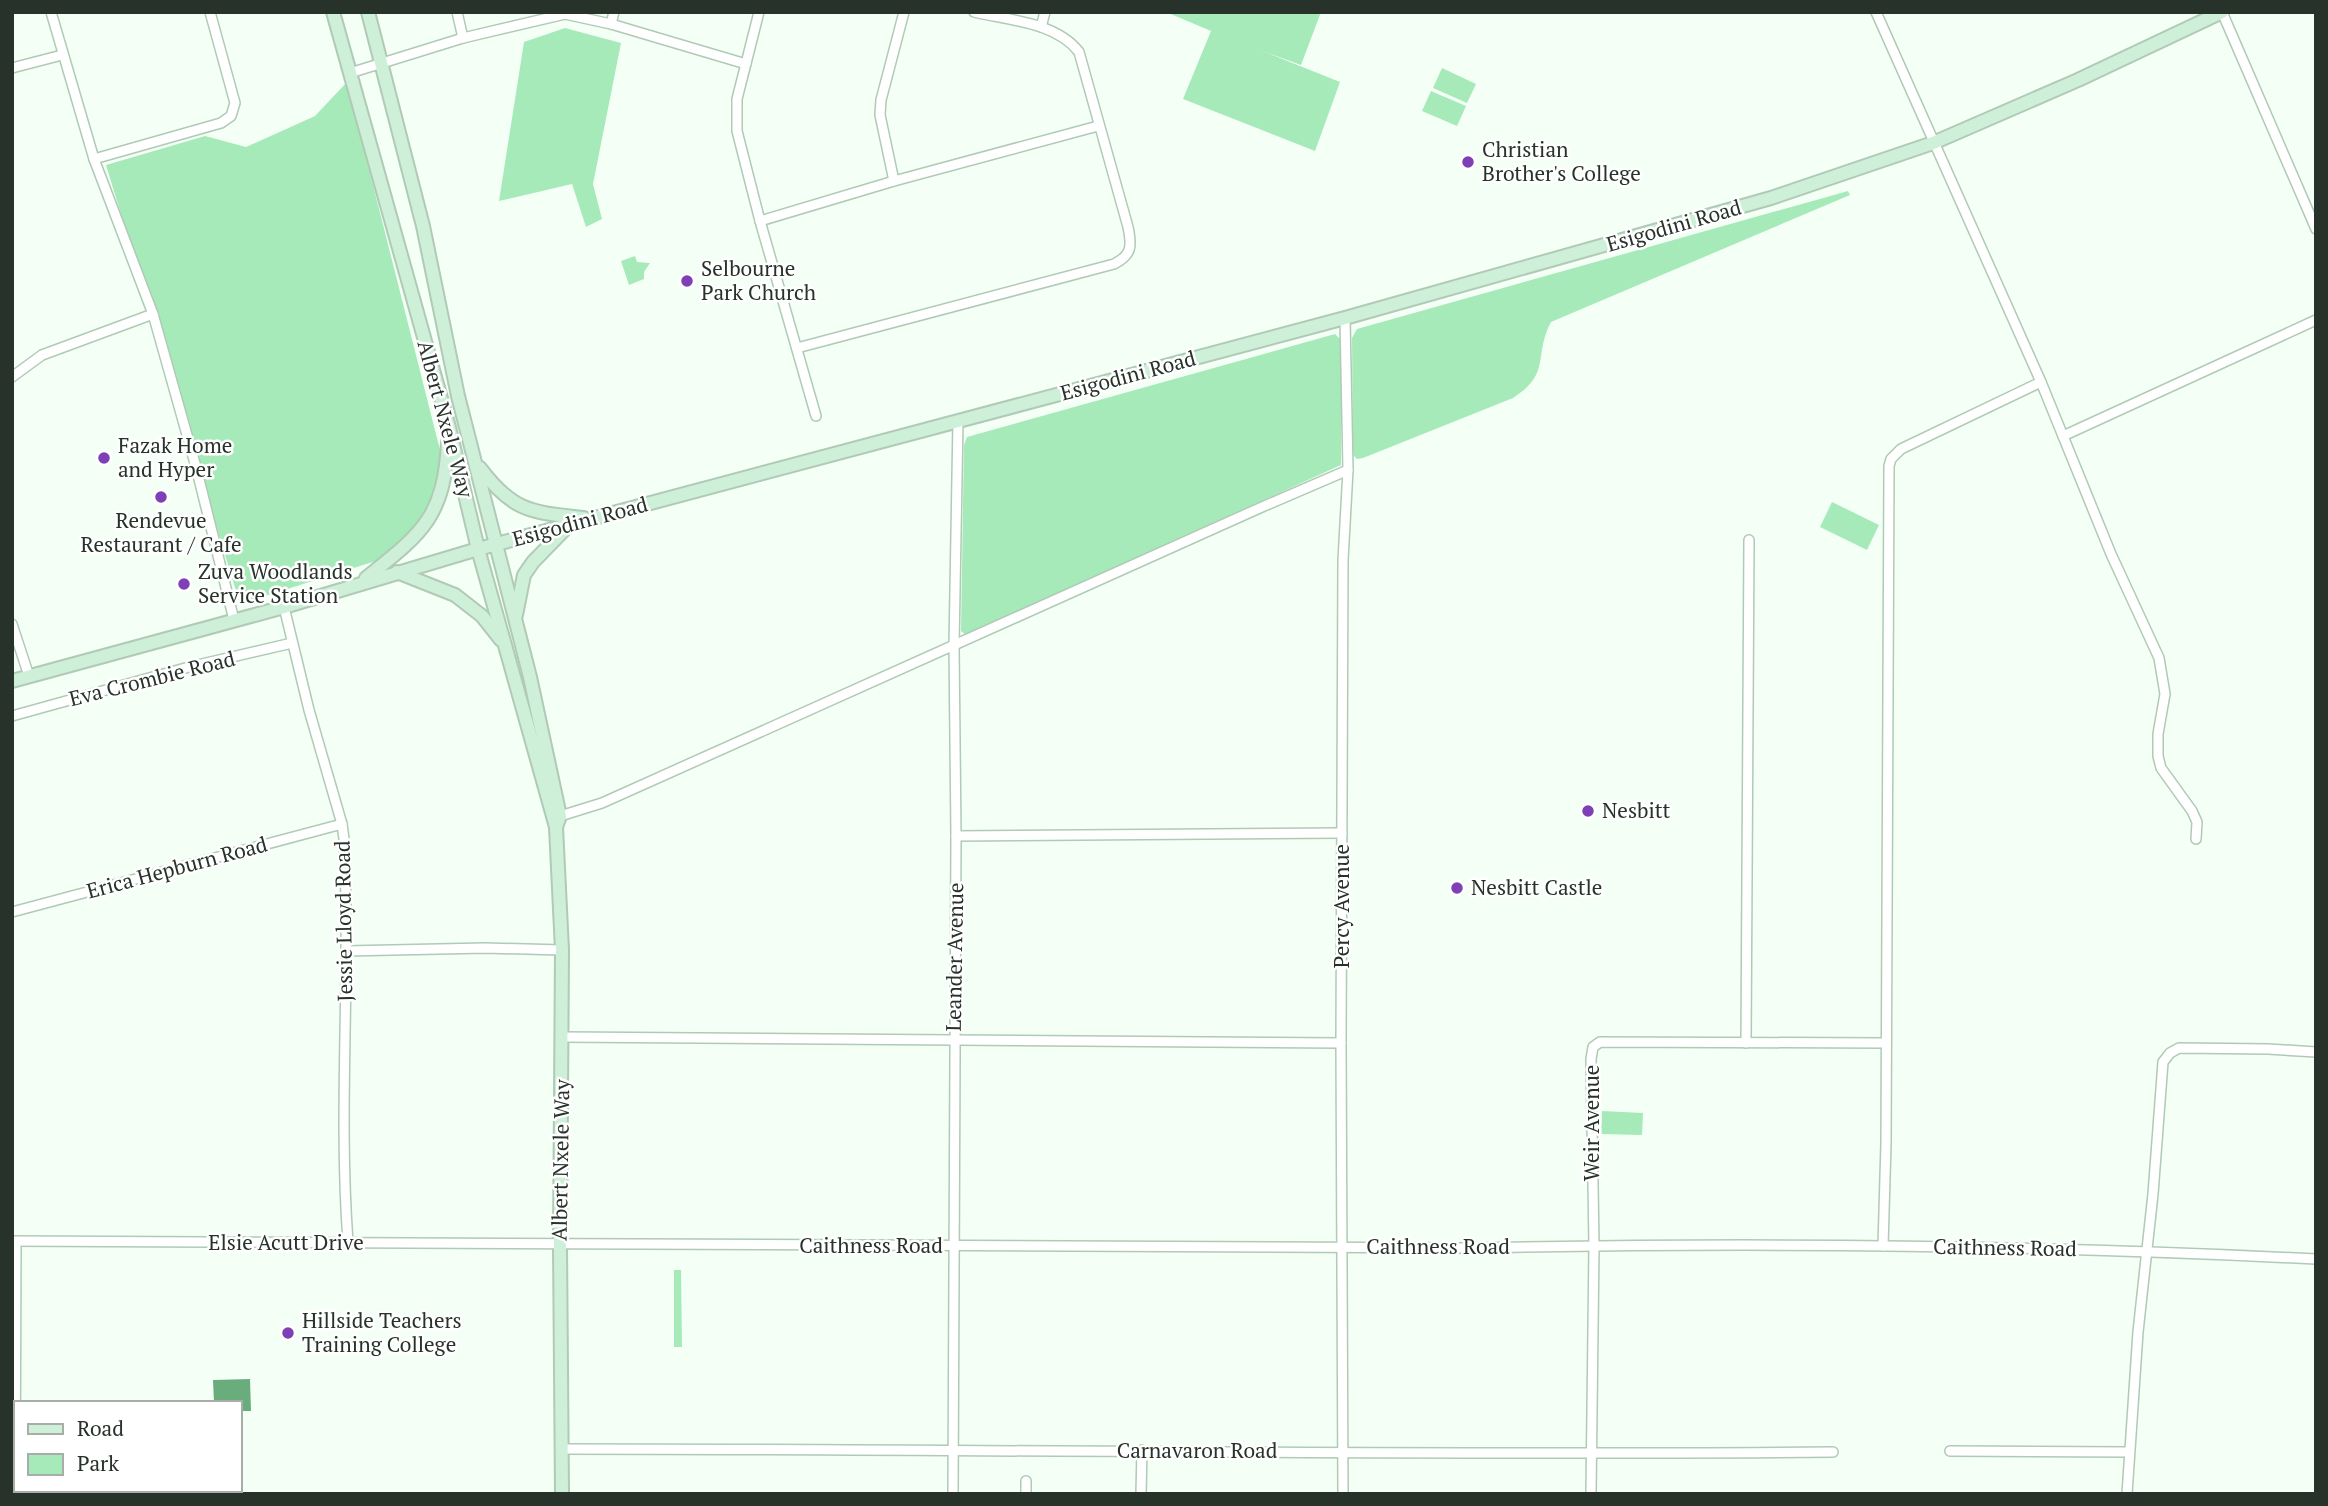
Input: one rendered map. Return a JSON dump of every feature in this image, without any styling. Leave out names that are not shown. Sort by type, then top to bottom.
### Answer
[{"type":"main road","name":"Albert Nxele Way","points":[[333,12],[449,426],[478,549],[556,820]]},
{"type":"main road","name":"Albert Nxele Way","points":[[368,12],[418,201],[458,396],[530,677],[556,820],[563,1037],[560,1245],[562,1494]]},
{"type":"main road","name":"Esigodini Road","points":[[12,681],[284,607],[478,549],[1345,318],[1771,198],[1933,143],[2078,80],[2222,12]]},
{"type":"main road","points":[[361,583],[413,541],[432,514],[441,495],[446,472],[449,426]]},
{"type":"main road","points":[[476,462],[496,489],[521,507],[589,519]]},
{"type":"main road","points":[[515,622],[524,575],[569,525]]},
{"type":"main road","points":[[397,572],[455,595],[482,615],[505,646]]},
{"type":"street","points":[[51,12],[94,159],[153,314],[196,467],[233,620]]},
{"type":"street","points":[[94,159],[221,123],[231,116],[235,103],[210,12]]},
{"type":"street","points":[[457,12],[463,38]]},
{"type":"street","points":[[611,23],[614,12]]},
{"type":"street","points":[[759,12],[737,99],[737,131],[817,416]]},
{"type":"street","points":[[894,181],[880,115],[881,100],[904,12]]},
{"type":"street","points":[[797,348],[1114,264],[1124,259],[1130,251],[1132,242],[1079,52],[1073,44],[1041,27],[974,12]]},
{"type":"street","points":[[1041,27],[1045,12]]},
{"type":"street","points":[[1876,12],[2040,382],[2111,554],[2159,658],[2165,694],[2158,734],[2158,756],[2161,768],[2192,811],[2197,822],[2196,839]]},
{"type":"street","points":[[2222,12],[2312,211],[2316,229]]},
{"type":"street","points":[[350,73],[463,38],[565,14],[611,23],[746,64]]},
{"type":"street","points":[[12,68],[62,55]]},
{"type":"street","points":[[760,220],[1098,126]]},
{"type":"street","points":[[12,377],[42,355],[153,314]]},
{"type":"street","name":"Percy Avenue","points":[[1343,1494],[1343,559],[1349,470],[1345,318]]},
{"type":"street","points":[[2063,436],[2316,320]]},
{"type":"street","points":[[1884,1246],[1889,466],[1891,459],[1901,449],[2040,382]]},
{"type":"street","name":"Leander Avenue","points":[[953,1494],[956,836],[954,646],[958,421]]},
{"type":"street","points":[[556,820],[602,803],[1349,470]]},
{"type":"street","points":[[1746,1043],[1749,540]]},
{"type":"street","name":"Jessie Lloyd Road","points":[[284,607],[342,824],[346,951],[344,1187],[348,1242]]},
{"type":"street","points":[[12,624],[16,648],[29,676]]},
{"type":"street","name":"Eva Crombie Road","points":[[12,716],[189,667],[292,643]]},
{"type":"street","name":"Erica Hepburn Road","points":[[12,912],[342,824]]},
{"type":"street","points":[[956,836],[1342,833]]},
{"type":"street","points":[[346,951],[485,948],[562,950]]},
{"type":"street","points":[[563,1037],[1341,1043]]},
{"type":"street","name":"Weir Avenue","points":[[1591,1494],[1593,1047],[1600,1042],[1886,1044]]},
{"type":"street","points":[[2127,1494],[2128,1452],[2153,1194],[2161,1070],[2166,1058],[2179,1048],[2316,1052]]},
{"type":"street","points":[[14,1242],[15,1401]]},
{"type":"street","name":"Elsie Acutt Drive","points":[[14,1242],[560,1245]]},
{"type":"street","name":"Caithness Road","points":[[560,1245],[1472,1248],[1884,1246],[2147,1251],[2316,1259]]},
{"type":"street","name":"Carnavaron Road","points":[[562,1449],[1591,1454],[1833,1452]]},
{"type":"street","points":[[1141,1494],[1142,1450]]},
{"type":"street","points":[[1950,1451],[2128,1452]]},
{"type":"street","points":[[1026,1481],[1026,1494]]},
{"type":"green space","points":[[1166,12],[1321,12],[1301,65],[1260,50],[1340,82],[1315,151],[1183,99],[1211,31]]},
{"type":"green space","points":[[565,28],[621,43],[593,184],[602,219],[586,227],[572,184],[499,201],[524,42]]},
{"type":"green space","points":[[1442,68],[1476,84],[1467,103],[1433,88]]},
{"type":"green space","points":[[347,82],[441,454],[438,485],[425,514],[408,537],[379,560],[240,604],[106,165],[205,136],[246,147],[315,116]]},
{"type":"green space","points":[[1431,91],[1466,106],[1457,126],[1422,111]]},
{"type":"green space","points":[[1848,191],[1850,195],[1551,322],[1533,380],[1513,398],[1363,458],[1357,459],[1353,455],[1352,338],[1357,329]]},
{"type":"green space","points":[[635,256],[637,262],[650,263],[644,272],[644,279],[629,285],[621,261]]},
{"type":"green space","points":[[1335,334],[1341,340],[1341,465],[966,635],[961,631],[964,445],[967,437]]},
{"type":"green space","points":[[1832,502],[1879,525],[1867,550],[1820,527]]},
{"type":"green space","points":[[1602,1111],[1643,1113],[1642,1135],[1601,1134]]},
{"type":"green space","points":[[674,1270],[681,1270],[682,1347],[674,1347]]},
{"type":"shaded area","points":[[250,1379],[251,1411],[242,1411],[242,1401],[214,1401],[213,1380]]},
{"type":"place","name":"Christian Brother's College","points":[[1468,162]]},
{"type":"place","name":"Selbourne Park Church","points":[[687,281]]},
{"type":"place","name":"Fazak Home and Hyper","points":[[104,458]]},
{"type":"place","name":"Rendevue Restaurant / Cafe","points":[[161,497]]},
{"type":"place","name":"Zuva Woodlands Service Station","points":[[184,584]]},
{"type":"place","name":"Nesbitt","points":[[1588,811]]},
{"type":"place","name":"Nesbitt Castle","points":[[1457,888]]},
{"type":"place","name":"Hillside Teachers Training College","points":[[288,1333]]}]
